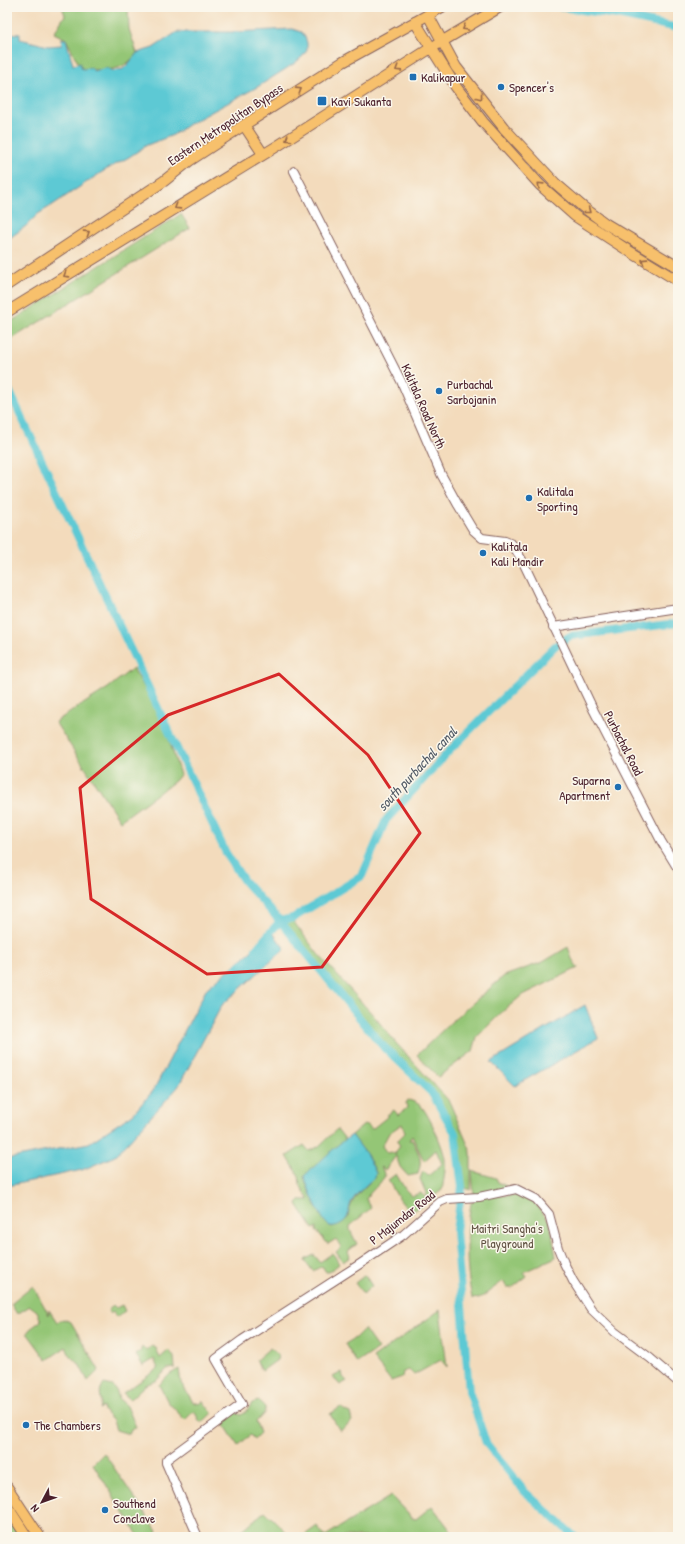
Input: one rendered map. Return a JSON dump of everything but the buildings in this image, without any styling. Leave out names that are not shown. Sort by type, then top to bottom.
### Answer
[{"type":"main road","points":[[7,312],[431,48],[500,7]]},
{"type":"main road","name":"Eastern Metropolitan Bypass","points":[[7,285],[164,181],[189,161],[244,125],[343,62],[441,8]]},
{"type":"main road","points":[[428,15],[456,67],[504,128],[555,183],[586,210],[606,224],[678,267]]},
{"type":"main road","points":[[415,22],[456,87],[483,122],[540,185],[575,216],[642,260],[678,281]]},
{"type":"main road","points":[[244,125],[262,154]]},
{"type":"main road","points":[[7,1487],[40,1537]]},
{"type":"main road","points":[[7,1506],[27,1537]]},
{"type":"street","name":"Kalitala Road North","points":[[294,171],[401,381],[441,474],[458,506],[473,530],[482,538],[505,540],[512,544],[533,581],[553,626]]},
{"type":"street","points":[[553,626],[678,608]]},
{"type":"street","name":"Purbachal Road","points":[[553,626],[639,800],[678,869]]},
{"type":"street","name":"P Majumdar Road","points":[[198,1537],[166,1464],[166,1460],[242,1404],[216,1359],[242,1340],[403,1235],[440,1202],[447,1198],[474,1197],[516,1189],[540,1202],[550,1218],[558,1248],[572,1281],[591,1309],[615,1332],[650,1358],[678,1382]]},
{"type":"highlighted area","points":[[279,674],[368,755],[420,833],[322,967],[207,974],[91,899],[80,788],[168,715]]},
{"type":"green space","points":[[62,7],[128,7],[129,29],[137,53],[131,60],[119,68],[105,70],[81,69],[66,39],[54,33],[65,15]]},
{"type":"green space","points":[[181,214],[190,228],[7,342],[7,324]]},
{"type":"green space","points":[[133,668],[162,717],[180,775],[175,781],[120,821],[55,722],[108,688]]},
{"type":"green space","points":[[280,921],[293,921],[318,954],[449,1101],[471,1152],[471,1190],[462,1187],[455,1133],[431,1092],[381,1044]]},
{"type":"green space","points":[[568,947],[572,959],[578,968],[521,996],[477,1037],[473,1051],[438,1077],[417,1055],[451,1022],[504,976],[543,962]]},
{"type":"green space","points":[[410,1100],[422,1107],[439,1139],[445,1159],[445,1174],[442,1190],[429,1200],[420,1179],[423,1171],[428,1176],[442,1164],[436,1150],[424,1161],[412,1136],[409,1140],[412,1140],[420,1160],[418,1174],[408,1176],[400,1167],[396,1156],[385,1170],[381,1166],[385,1176],[366,1199],[371,1208],[350,1226],[350,1230],[357,1244],[348,1251],[350,1257],[343,1262],[336,1252],[341,1247],[336,1239],[328,1244],[316,1230],[317,1227],[313,1229],[297,1204],[301,1200],[309,1200],[300,1185],[299,1176],[287,1156],[304,1145],[309,1151],[318,1147],[337,1129],[346,1140],[304,1176],[311,1196],[319,1212],[332,1227],[348,1218],[351,1205],[357,1195],[375,1177],[376,1173],[368,1158],[352,1135],[365,1124],[372,1129],[394,1110],[398,1115],[407,1108],[406,1103]],"holes":[[[402,1124],[405,1133],[397,1141],[400,1146],[395,1153],[396,1155],[391,1152],[387,1153],[382,1146],[389,1133]]]},
{"type":"green space","name":"Maitri Sangha's Playground","points":[[472,1171],[496,1178],[498,1182],[506,1186],[493,1196],[522,1195],[533,1201],[550,1222],[556,1257],[524,1272],[527,1276],[512,1288],[507,1288],[503,1281],[479,1299],[472,1298],[467,1263],[467,1239],[471,1203],[481,1196],[474,1197]]},
{"type":"green space","points":[[396,1174],[405,1189],[412,1196],[421,1193],[426,1198],[426,1203],[412,1212],[405,1207],[388,1180]]},
{"type":"green space","points":[[333,1253],[339,1264],[329,1272],[326,1272],[322,1266],[313,1271],[305,1261],[314,1255],[320,1262]]},
{"type":"green space","points":[[365,1275],[372,1286],[364,1293],[364,1295],[355,1283]]},
{"type":"green space","points":[[33,1286],[49,1315],[49,1310],[57,1322],[63,1319],[71,1322],[99,1370],[88,1381],[79,1364],[70,1356],[66,1347],[47,1360],[27,1333],[41,1321],[37,1311],[30,1306],[17,1314],[11,1304]]},
{"type":"green space","points":[[113,1305],[116,1308],[122,1305],[125,1311],[116,1317],[113,1312],[110,1314],[108,1311]]},
{"type":"green space","points":[[440,1310],[447,1367],[441,1360],[414,1375],[409,1370],[403,1372],[402,1377],[391,1381],[373,1358]]},
{"type":"green space","points":[[364,1329],[378,1349],[357,1363],[345,1344],[355,1338]]},
{"type":"green space","points":[[152,1346],[156,1348],[160,1358],[169,1350],[174,1357],[175,1368],[167,1369],[156,1381],[145,1385],[130,1399],[123,1393],[158,1369],[154,1359],[143,1366],[136,1355],[140,1352],[142,1347],[147,1350]]},
{"type":"green space","points":[[270,1348],[278,1355],[277,1360],[262,1371],[256,1360]]},
{"type":"green space","points":[[179,1369],[181,1383],[193,1402],[200,1404],[203,1401],[212,1413],[205,1420],[200,1422],[194,1411],[185,1420],[168,1402],[159,1385],[170,1374]]},
{"type":"green space","points":[[342,1372],[343,1377],[347,1381],[340,1385],[333,1377]]},
{"type":"green space","points":[[104,1384],[113,1386],[119,1399],[127,1406],[136,1427],[132,1429],[129,1434],[116,1430],[113,1421],[104,1411],[103,1407],[100,1409],[100,1393]]},
{"type":"green space","points":[[259,1401],[265,1407],[265,1412],[256,1422],[260,1433],[254,1439],[250,1435],[238,1446],[224,1424],[233,1411],[241,1415],[246,1412],[252,1403]]},
{"type":"green space","points":[[341,1407],[350,1413],[352,1421],[340,1431],[330,1414]]},
{"type":"green space","points":[[104,1453],[161,1537],[140,1537],[138,1535],[93,1464]]},
{"type":"green space","points":[[391,1496],[412,1518],[416,1519],[432,1506],[451,1531],[443,1537],[302,1537],[317,1526],[325,1536]]},
{"type":"green space","points":[[265,1511],[291,1537],[234,1537]]},
{"type":"green space","points":[[7,1516],[21,1537],[7,1537]]},
{"type":"water","points":[[292,29],[301,32],[307,43],[307,50],[295,63],[259,86],[189,124],[173,135],[147,145],[102,172],[38,214],[26,226],[7,240],[7,33],[20,34],[20,39],[48,46],[62,45],[61,39],[66,39],[73,65],[80,63],[82,69],[91,68],[94,71],[107,68],[113,71],[123,69],[137,53],[153,48],[177,32],[235,32]]},
{"type":"water","points":[[273,933],[285,949],[222,1005],[178,1087],[115,1156],[82,1170],[7,1186],[7,1159],[89,1143],[133,1114],[153,1091],[207,988]]},
{"type":"water","points":[[585,1005],[598,1038],[515,1086],[491,1062]]},
{"type":"water","points":[[352,1135],[367,1155],[376,1173],[375,1177],[352,1201],[346,1220],[339,1225],[330,1226],[325,1222],[318,1210],[304,1176],[339,1144]]},
{"type":"waterway","points":[[561,7],[617,15],[678,28]]},
{"type":"waterway","points":[[7,386],[226,853],[244,881],[280,921],[381,1044],[431,1092],[455,1133],[462,1187],[456,1231],[469,1391],[486,1443],[525,1492],[575,1537]]},
{"type":"waterway","name":"south purbachal canal","points":[[256,949],[280,921],[293,918],[362,876],[386,820],[452,748],[555,646],[570,636],[678,623]]},
{"type":"place","name":"Kalikapur","points":[[413,77]]},
{"type":"place","name":"Spencer's","points":[[501,87]]},
{"type":"place","name":"Kavi Sukanta","points":[[322,101]]},
{"type":"place","name":"Purbachal Sarbojanin","points":[[439,391]]},
{"type":"place","name":"Kalitala Sporting","points":[[529,498]]},
{"type":"place","name":"Kalitala Kali Mandir","points":[[483,553]]},
{"type":"place","name":"Suparna Apartment","points":[[618,787]]},
{"type":"place","name":"The Chambers","points":[[26,1425]]},
{"type":"place","name":"Southend Conclave","points":[[105,1510]]}]
